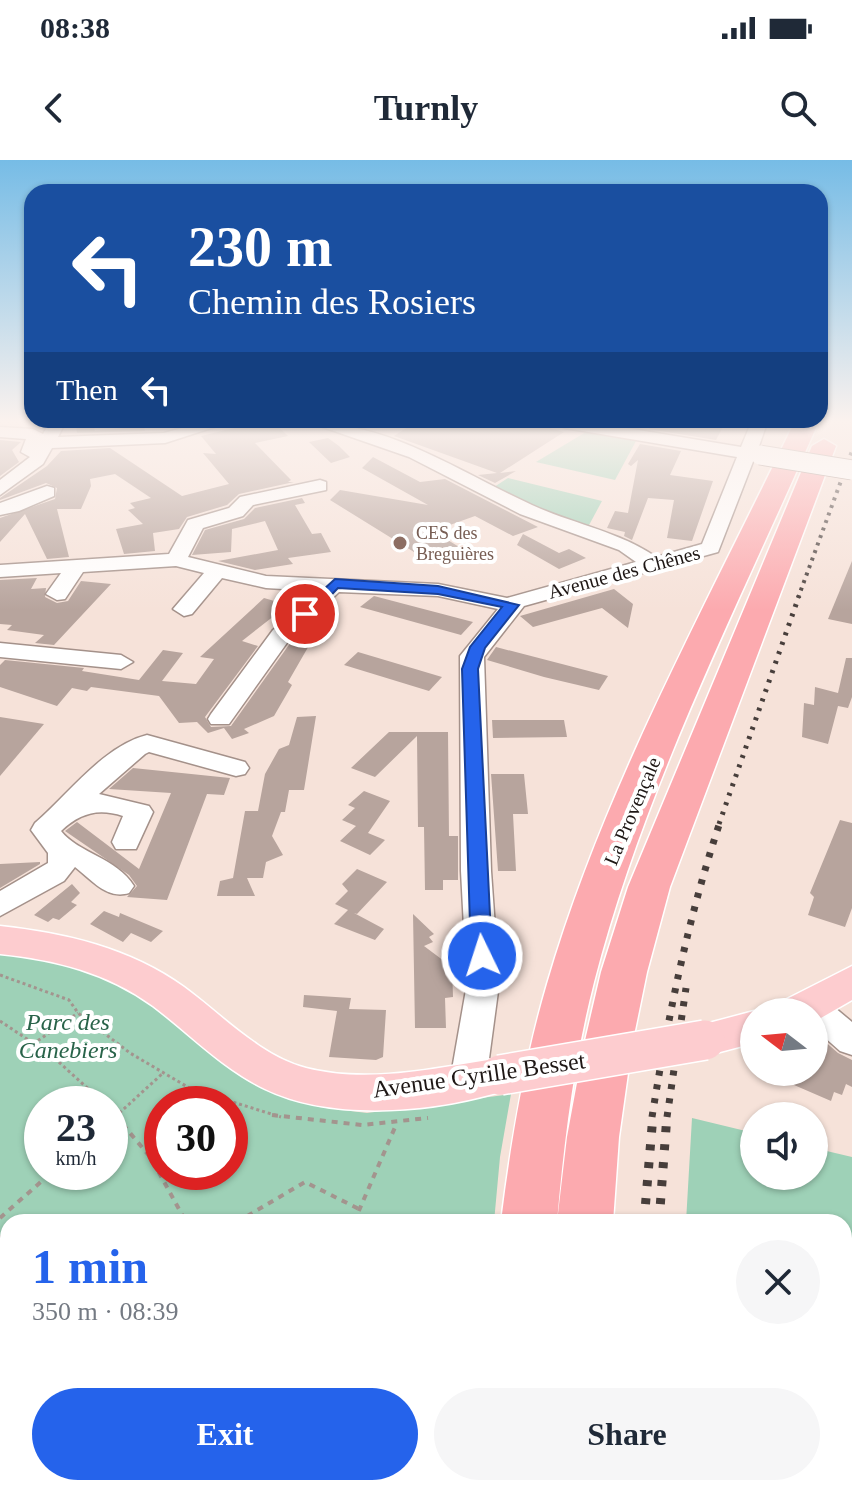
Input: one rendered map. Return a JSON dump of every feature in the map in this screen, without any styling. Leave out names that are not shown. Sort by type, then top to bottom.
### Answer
[{"type":"highway","name":"La Provençale","points":[[530,1214],[560,1026],[605,876],[652,761],[778,485]]},
{"type":"highway","name":"La Provençale","points":[[586,1214],[593,1137],[608,1045],[649,887],[808,485]]},
{"type":"main road","name":"Avenue Cyrille Besset","points":[[0,940],[73,952],[127,970],[244,1052],[296,1084],[357,1092],[484,1078],[705,1040],[740,1031]]},
{"type":"main road","points":[[823,998],[852,981]]},
{"type":"street","points":[[478,485],[597,540],[631,548],[654,565]]},
{"type":"street","name":"Avenue des Chênes","points":[[512,605],[697,555],[713,546],[740,485]]},
{"type":"street","points":[[176,560],[195,524],[236,512],[247,501],[320,486]]},
{"type":"street","points":[[0,509],[11,510],[37,493],[47,492]]},
{"type":"street","points":[[0,571],[176,560],[266,582],[438,590],[512,605],[477,647],[470,669],[484,1078]]},
{"type":"street","points":[[57,594],[76,567]]},
{"type":"street","points":[[184,609],[217,571]]},
{"type":"street","points":[[220,719],[281,635],[335,584]]},
{"type":"street","points":[[0,650],[121,662]]},
{"type":"street","points":[[0,905],[54,874],[62,865],[62,852],[45,830],[135,747],[147,743],[236,768]]},
{"type":"street","points":[[70,808],[105,802],[139,812],[126,842]]},
{"type":"street","points":[[62,852],[79,855],[119,886]]},
{"type":"street","points":[[828,1025],[852,1041]]},
{"type":"path","points":[[33,1044],[78,1013]]},
{"type":"path","points":[[0,1021],[51,1055],[85,1086]]},
{"type":"path","points":[[128,1105],[162,1074]]},
{"type":"path","points":[[357,1214],[396,1125]]},
{"type":"path","points":[[128,1129],[151,1158],[182,1214]]},
{"type":"path","points":[[251,1214],[305,1182],[359,1209]]},
{"type":"path","points":[[5,1214],[32,1190]]},
{"type":"green space","points":[[538,485],[602,501],[588,527],[534,507],[494,487]]},
{"type":"green space","name":"Parc des Canebiers","points":[[0,950],[50,959],[119,982],[278,1091],[319,1107],[367,1113],[511,1094],[500,1157],[495,1214],[0,1214]]},
{"type":"green space","points":[[692,1118],[740,1130],[740,1190],[828,1190],[828,1151],[852,1157],[852,1214],[686,1214]]},
{"type":"building","points":[[19,485],[40,485],[0,500]]},
{"type":"building","points":[[51,485],[91,485],[81,509],[57,509],[69,557],[47,559],[25,514],[0,542],[0,518],[55,499],[57,488]]},
{"type":"building","points":[[132,485],[166,485],[182,496],[224,485],[279,485],[239,494],[227,505],[187,517],[179,529],[153,533],[155,551],[124,554],[116,529],[143,524],[128,510],[135,508],[130,503],[151,498]]},
{"type":"building","points":[[393,485],[457,485],[538,527],[513,536],[475,516],[433,531],[469,553],[447,561],[431,551],[414,552],[330,500],[340,490],[428,505]]},
{"type":"building","points":[[633,485],[711,485],[692,541],[667,538],[674,500],[648,498],[632,540],[624,536],[625,532],[607,528],[615,511],[628,513]]},
{"type":"building","points":[[302,498],[305,503],[295,505],[312,534],[321,533],[331,552],[288,558],[293,564],[255,570],[218,561],[278,550],[265,521],[232,529],[231,552],[192,555],[205,530],[244,519],[255,508]]},
{"type":"building","points":[[523,534],[559,553],[569,549],[586,558],[559,569],[517,545]]},
{"type":"building","points":[[852,561],[852,624],[828,619]]},
{"type":"building","points":[[37,578],[31,589],[46,588],[45,597],[57,603],[68,601],[81,581],[111,584],[54,645],[35,643],[44,635],[7,630],[12,625],[0,624],[0,580]]},
{"type":"building","points":[[614,589],[633,604],[628,628],[602,608],[533,627],[520,616]]},
{"type":"building","points":[[374,596],[473,622],[461,635],[360,607]]},
{"type":"building","points":[[264,598],[288,605],[242,641],[258,646],[205,717],[211,727],[231,726],[291,642],[313,621],[322,623],[288,682],[292,685],[274,716],[244,729],[249,733],[232,739],[224,728],[208,733],[197,722],[179,723],[159,696],[91,687],[87,691],[72,688],[57,706],[0,687],[0,665],[5,660],[84,668],[82,671],[139,680],[163,650],[183,653],[162,681],[196,684],[214,659],[200,657]]},
{"type":"building","points":[[496,647],[608,676],[599,690],[544,677],[487,660]]},
{"type":"building","points":[[358,652],[442,677],[429,691],[344,665]]},
{"type":"building","points":[[846,658],[852,658],[852,697],[848,708],[838,706],[828,744],[802,737],[804,703],[814,705],[815,687],[838,693]]},
{"type":"building","points":[[316,716],[304,790],[289,790],[285,812],[281,812],[272,836],[283,855],[266,862],[263,878],[247,878],[255,896],[217,896],[220,881],[233,878],[245,811],[258,811],[265,774],[279,749],[289,745],[297,717]]},
{"type":"building","points":[[0,717],[44,724],[0,776]]},
{"type":"building","points":[[492,720],[564,720],[567,737],[493,738]]},
{"type":"building","points":[[389,732],[448,732],[449,836],[458,836],[458,880],[443,880],[443,890],[425,890],[424,827],[418,827],[417,736],[375,777],[351,768]]},
{"type":"building","points":[[133,768],[230,778],[224,795],[207,794],[167,900],[127,897],[137,886],[129,875],[65,831],[77,822],[139,869],[171,793],[109,789]]},
{"type":"building","points":[[491,774],[524,774],[528,814],[513,814],[516,871],[498,871]]},
{"type":"building","points":[[364,791],[390,801],[368,833],[385,840],[370,855],[340,841],[356,826],[342,820],[355,808],[348,805]]},
{"type":"building","points":[[840,820],[852,823],[852,908],[845,927],[808,915],[814,897],[810,893]]},
{"type":"building","points":[[0,864],[40,864],[0,888]]},
{"type":"building","points":[[357,869],[387,882],[357,914],[354,913],[384,929],[375,940],[334,924],[348,910],[335,904],[348,891],[342,884]]},
{"type":"building","points":[[72,884],[80,893],[71,902],[77,905],[59,920],[53,918],[48,922],[34,915]]},
{"type":"building","points":[[104,911],[119,917],[120,913],[163,931],[151,942],[131,933],[123,942],[90,924]]},
{"type":"building","points":[[413,914],[434,934],[429,937],[433,942],[424,946],[452,967],[453,997],[445,998],[446,1028],[415,1028]]},
{"type":"building","points":[[304,995],[351,998],[349,1009],[386,1010],[383,1057],[376,1060],[329,1057],[337,1011],[303,1007]]},
{"type":"building","points":[[828,1044],[852,1060],[852,1087],[846,1084],[842,1095],[834,1092],[831,1101],[796,1086],[828,1086]]},
{"type":"railway","points":[[798,598],[839,485]]},
{"type":"railway","points":[[719,824],[799,596]]},
{"type":"railway","points":[[652,1117],[680,968],[720,822]]},
{"type":"railway","points":[[667,1117],[686,988]]},
{"type":"railway","points":[[645,1214],[653,1115]]},
{"type":"railway","points":[[660,1214],[667,1115]]},
{"type":"place","name":"CES des Breguières","points":[[400,543]]},
{"type":"route","points":[[305,614],[335,584],[438,590],[512,605],[477,647],[470,669],[476,871],[482,956]]}]
